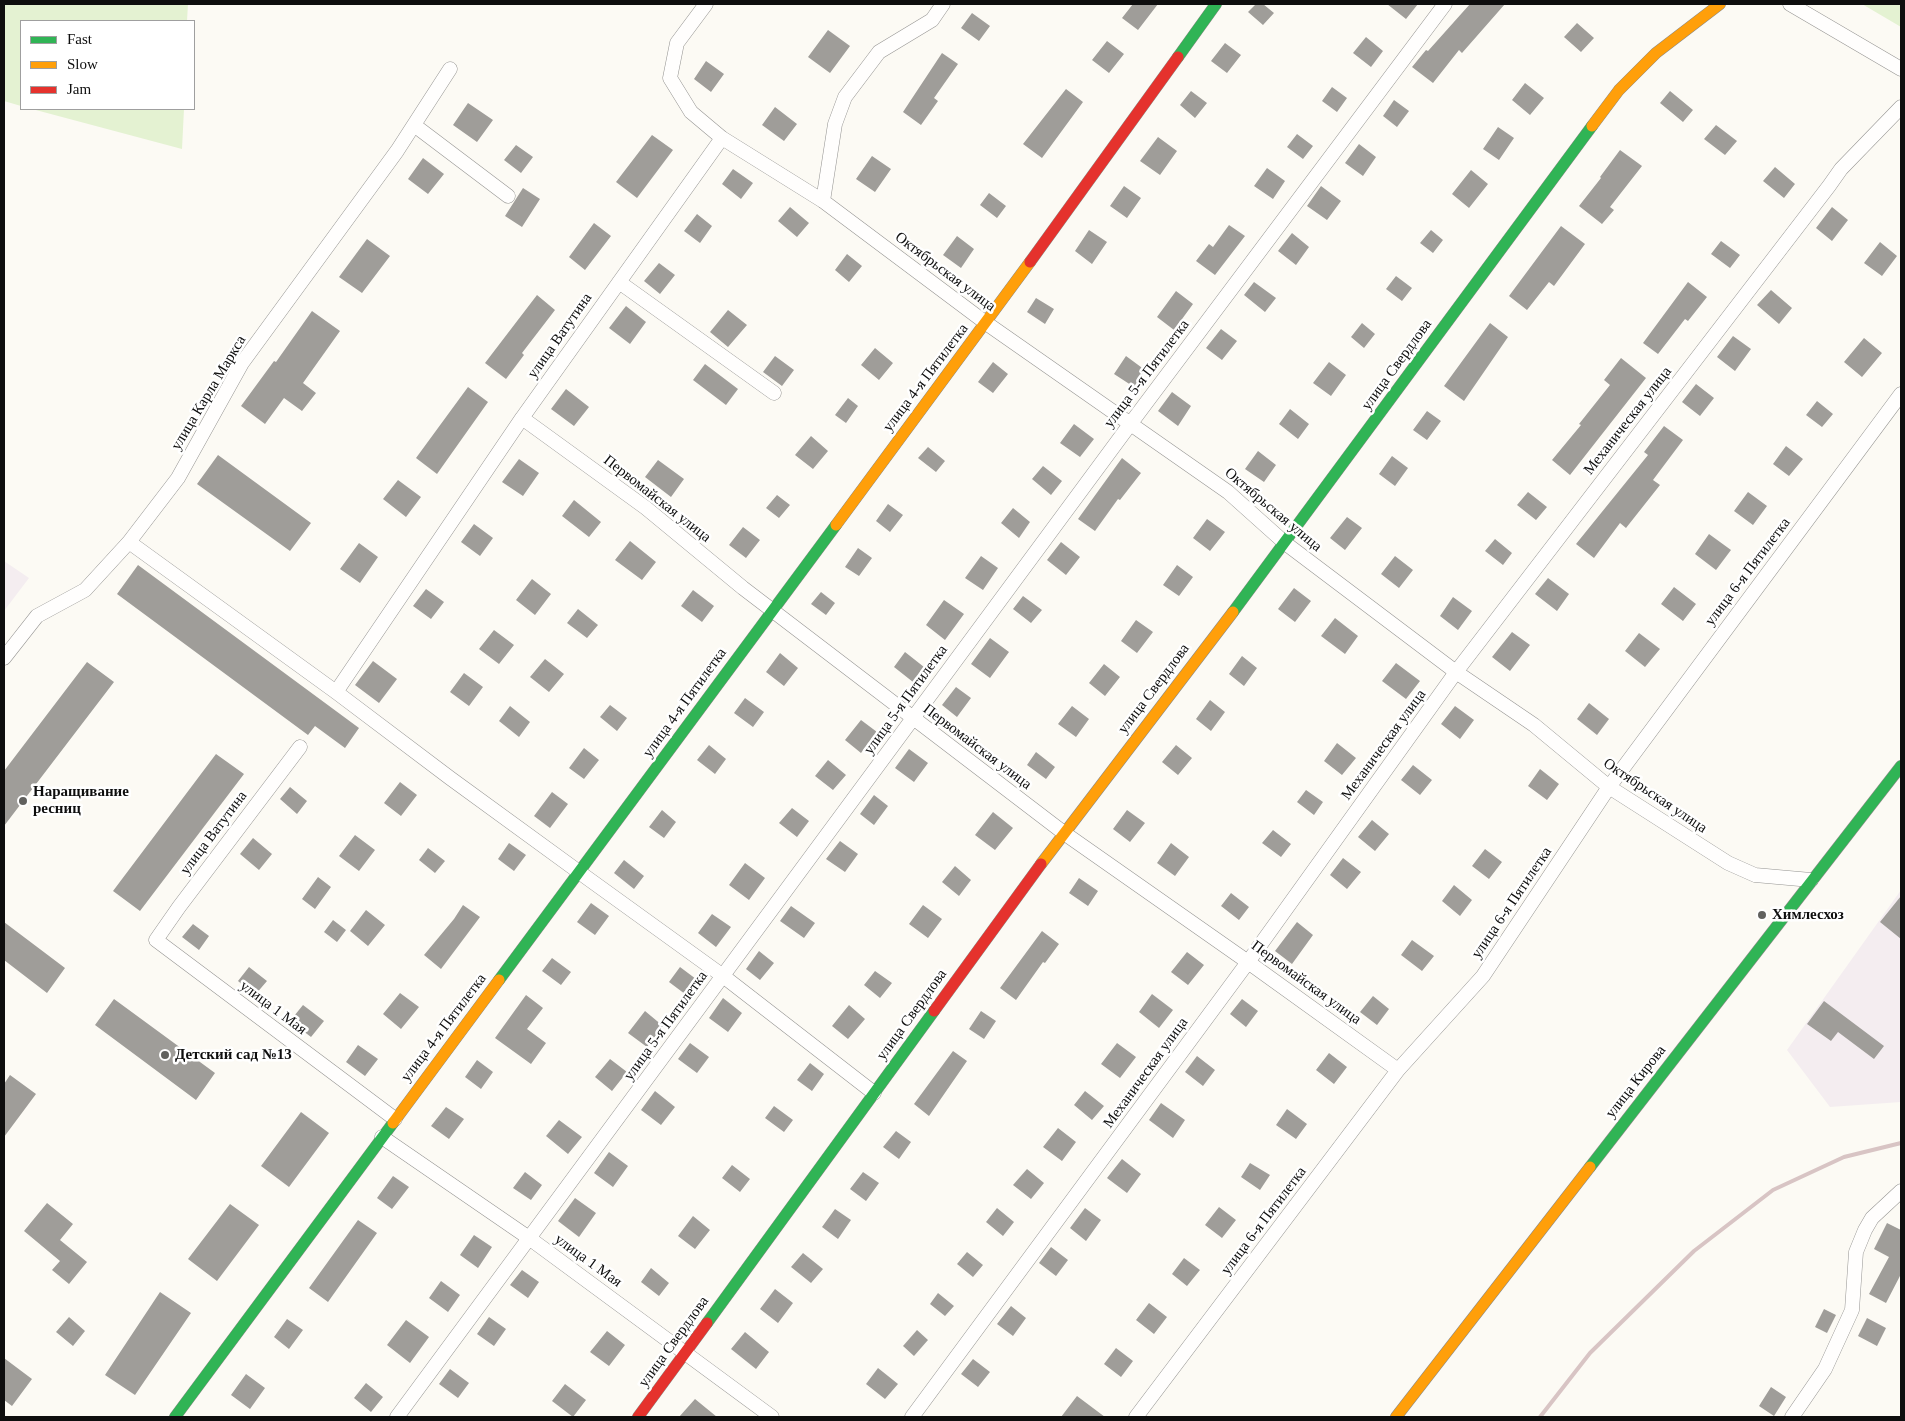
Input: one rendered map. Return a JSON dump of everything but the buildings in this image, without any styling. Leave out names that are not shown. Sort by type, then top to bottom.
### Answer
[{"type":"street","points":[[706,4],[677,43],[670,78],[691,112],[722,138]]},
{"type":"street","points":[[823,201],[835,124],[845,97],[879,52],[932,20],[944,4]]},
{"type":"street","name":"улица 4-я Пятилетка","points":[[175,1417],[772,609],[986,323],[1216,4]]},
{"type":"street","name":"улица 5-я Пятилетка","points":[[397,1417],[1131,423],[1445,4]]},
{"type":"street","name":"улица Свердлова","points":[[638,1417],[1064,833],[1285,543],[1619,90],[1656,54],[1720,4]]},
{"type":"street","points":[[1790,4],[1901,69]]},
{"type":"street","name":"улица Карла Маркса","points":[[4,658],[37,616],[85,590],[129,542],[178,478],[242,363],[391,158],[450,69]]},
{"type":"street","name":"Механическая улица","points":[[912,1417],[1248,962],[1456,672],[1829,186],[1840,169],[1901,107]]},
{"type":"street","points":[[414,125],[508,196]]},
{"type":"street","name":"Октябрьская улица","points":[[722,138],[823,201],[986,323],[1228,492],[1285,543],[1456,672],[1534,726],[1609,788],[1728,863],[1755,874],[1811,880]]},
{"type":"street","name":"улица Ватутина","points":[[336,692],[522,418],[722,138]]},
{"type":"street","points":[[619,282],[774,393]]},
{"type":"street","name":"улица 6-я Пятилетка","points":[[1136,1417],[1398,1070],[1483,976],[1609,788],[1901,394]]},
{"type":"street","name":"Первомайская улица","points":[[522,418],[646,508],[743,588],[1064,833],[1398,1070]]},
{"type":"street","points":[[129,542],[723,976],[874,1093]]},
{"type":"street","name":"улица Ватутина","points":[[156,940],[300,747]]},
{"type":"street","name":"улица Кирова","points":[[1396,1417],[1901,766]]},
{"type":"street","name":"улица 1 Мая","points":[[156,940],[395,1119]]},
{"type":"street","name":"улица 1 Мая","points":[[382,1137],[529,1238],[772,1417]]},
{"type":"street","points":[[1792,1417],[1825,1370],[1852,1310],[1856,1252],[1865,1230],[1872,1218],[1901,1191]]},
{"type":"shaded area","points":[[4,561],[29,578],[4,611]]},
{"type":"shaded area","points":[[1901,890],[1901,1102],[1830,1107],[1787,1050]]},
{"type":"green space","points":[[4,4],[188,4],[187,20],[20,20],[20,106],[4,101]]},
{"type":"green space","points":[[1862,4],[1901,4],[1901,27]]},
{"type":"green space","points":[[36,110],[184,110],[182,149]]},
{"type":"railway","points":[[1540,1417],[1590,1353],[1694,1251],[1773,1190],[1844,1157],[1901,1143]]},
{"type":"traffic: fast","points":[[1178,57],[1216,4]]},
{"type":"traffic: fast","points":[[1233,612],[1592,126]]},
{"type":"traffic: fast","points":[[499,980],[836,525]]},
{"type":"traffic: fast","points":[[1590,1167],[1901,766]]},
{"type":"traffic: fast","points":[[707,1323],[934,1011]]},
{"type":"traffic: fast","points":[[175,1417],[393,1123]]},
{"type":"traffic: slow","points":[[1592,126],[1619,90],[1656,53],[1720,4]]},
{"type":"traffic: slow","points":[[836,525],[1030,262]]},
{"type":"traffic: slow","points":[[1041,864],[1233,612]]},
{"type":"traffic: slow","points":[[393,1123],[499,980]]},
{"type":"traffic: slow","points":[[1396,1417],[1590,1167]]},
{"type":"traffic: jam","points":[[1030,262],[1178,57]]},
{"type":"traffic: jam","points":[[934,1011],[1041,864]]},
{"type":"traffic: jam","points":[[638,1417],[707,1323]]},
{"type":"place","name":"Наращивание ресниц","points":[[23,801]]},
{"type":"place","name":"Химлесхоз","points":[[1762,915]]},
{"type":"place","name":"Детский сад №13","points":[[165,1055]]}]
